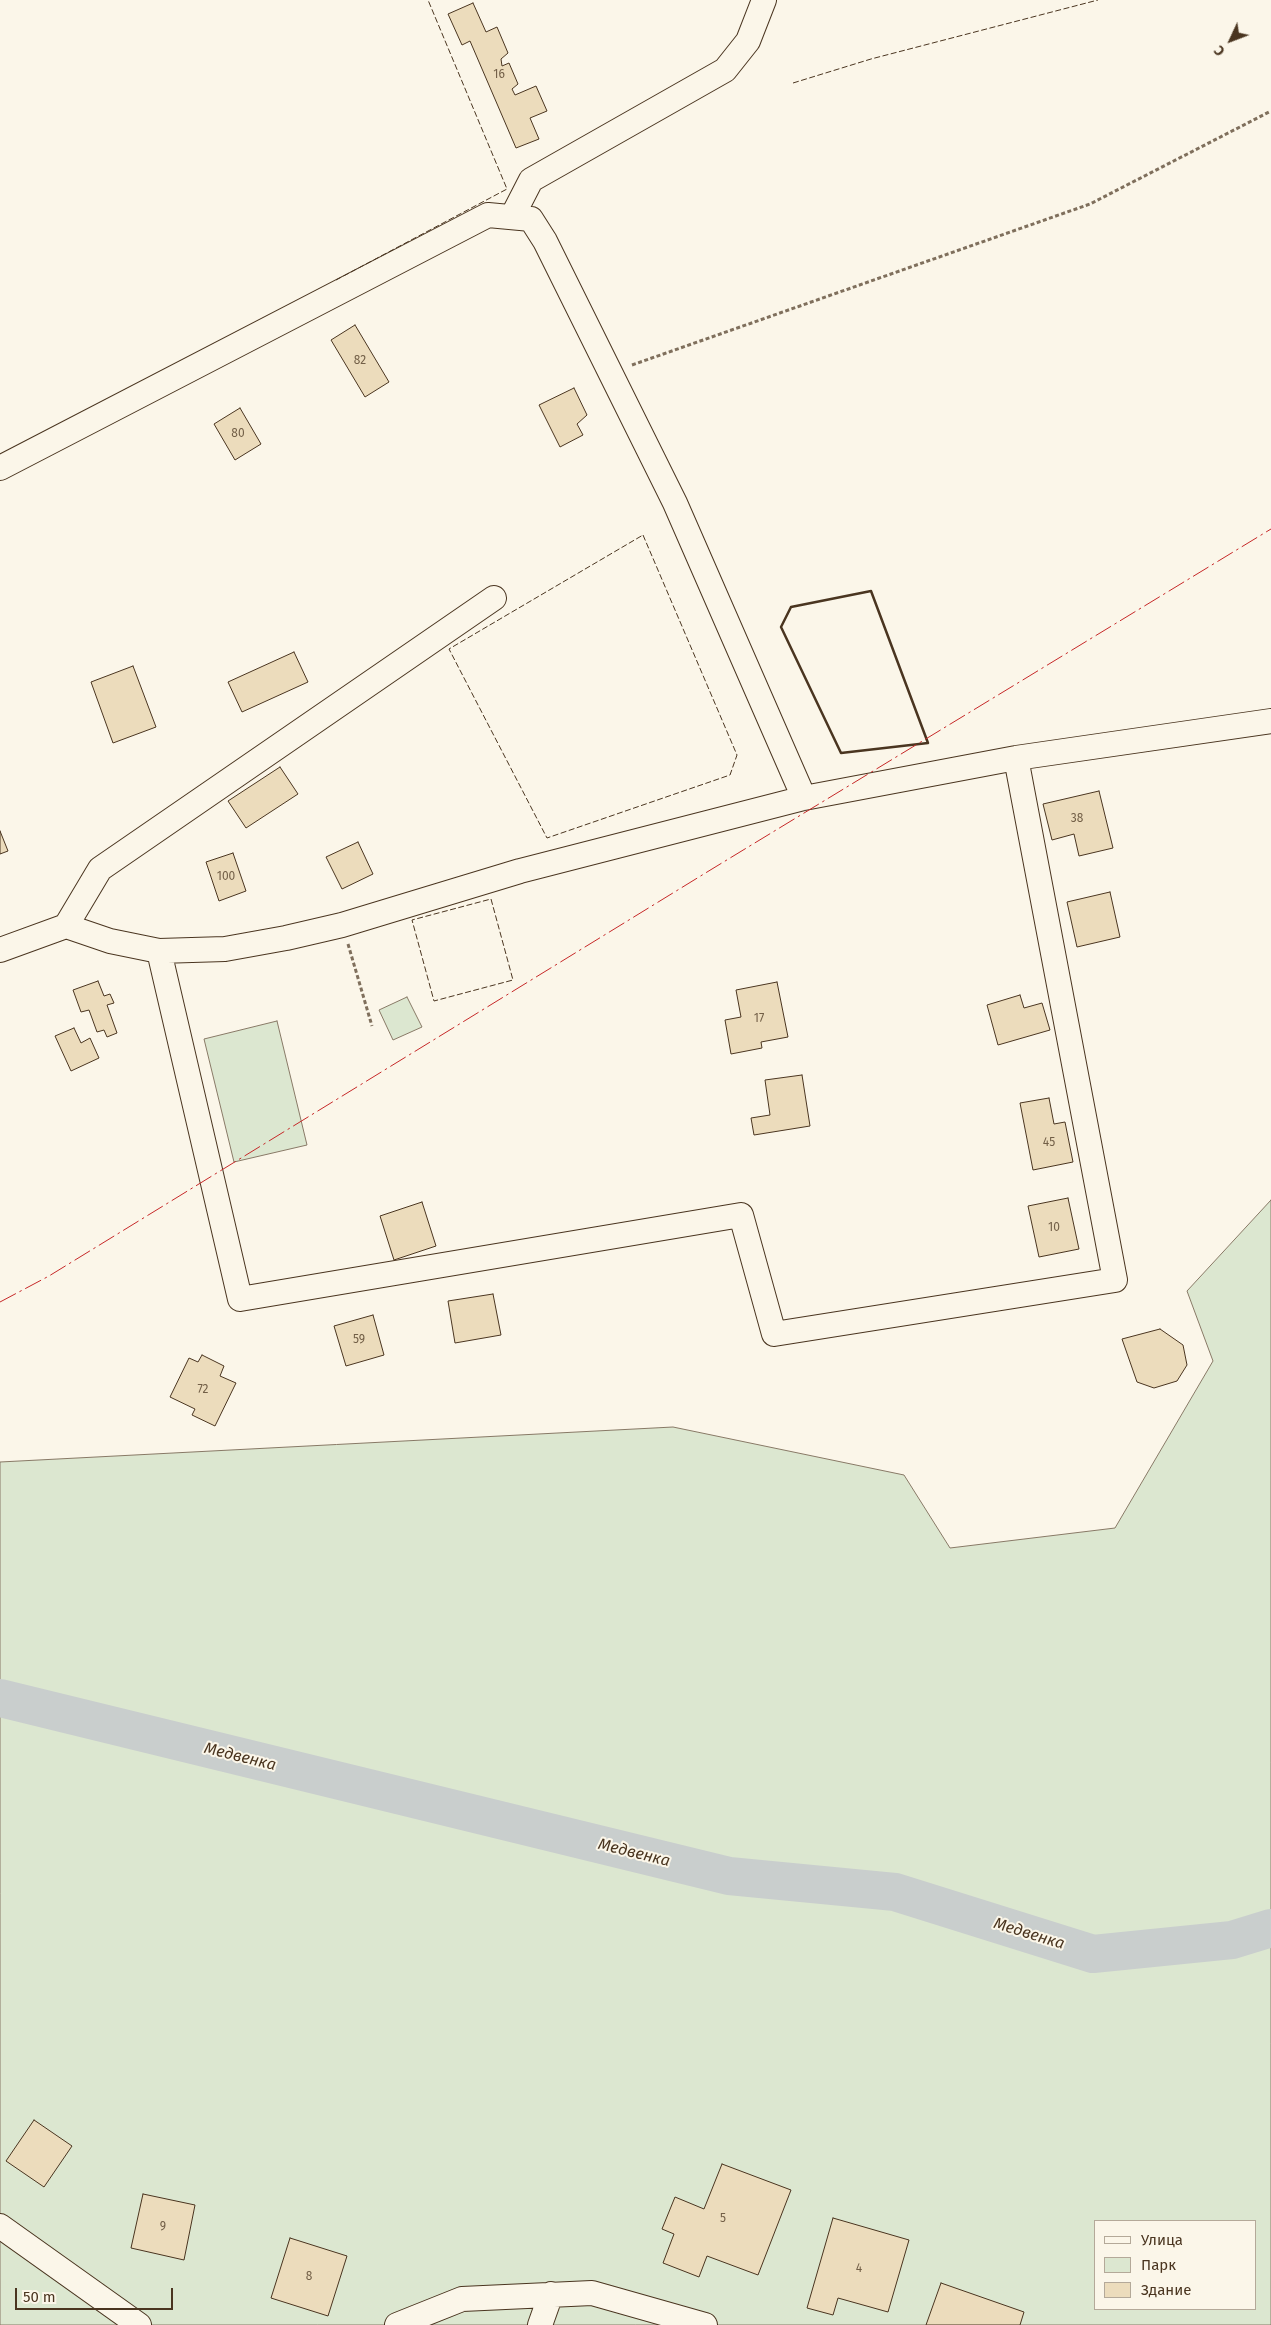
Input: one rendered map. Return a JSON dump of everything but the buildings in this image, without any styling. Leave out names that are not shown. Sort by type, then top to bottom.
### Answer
[{"type":"street","points":[[512,218],[531,180],[725,70],[748,41],[764,0]]},
{"type":"street","points":[[0,468],[488,215],[531,219],[545,241],[675,503],[804,798]]},
{"type":"street","points":[[66,926],[100,869],[494,598]]},
{"type":"street","points":[[0,950],[66,926],[110,941],[159,951],[225,948],[286,938],[342,925],[520,871],[804,798],[1016,758],[1271,722]]},
{"type":"street","points":[[159,951],[240,1299],[741,1216],[774,1334],[1115,1280],[1016,758]]},
{"type":"street","points":[[0,2226],[139,2325]]},
{"type":"street","points":[[397,2325],[462,2299],[592,2292],[705,2325]]},
{"type":"street","points":[[540,2325],[551,2294]]},
{"type":"path","points":[[610,372],[1090,204],[1271,111]]},
{"type":"path","points":[[342,925],[372,1026]]},
{"type":"green space","points":[[407,997],[422,1027],[393,1040],[379,1010]]},
{"type":"green space","points":[[277,1021],[307,1145],[234,1162],[204,1039]]},
{"type":"green space","points":[[1271,1200],[1271,2325],[0,2325],[0,1462],[673,1427],[904,1475],[950,1548],[1115,1528],[1213,1361],[1187,1291]]},
{"type":"waterway","name":"Медвенка","points":[[0,1698],[729,1876],[895,1892],[1093,1954],[1232,1940],[1271,1928]]},
{"type":"fence","points":[[336,280],[507,189],[428,0]]},
{"type":"fence","points":[[793,83],[871,59],[1098,0]]},
{"type":"fence","points":[[643,535],[737,755],[730,775],[547,838],[449,649],[643,535]]},
{"type":"fence","points":[[491,899],[513,980],[434,1001],[412,920],[491,899]]},
{"type":"wall","points":[[871,591],[928,743],[841,753],[781,627],[791,607],[871,591]]},
{"type":"power","points":[[0,1302],[49,1276],[1271,529]]}]
